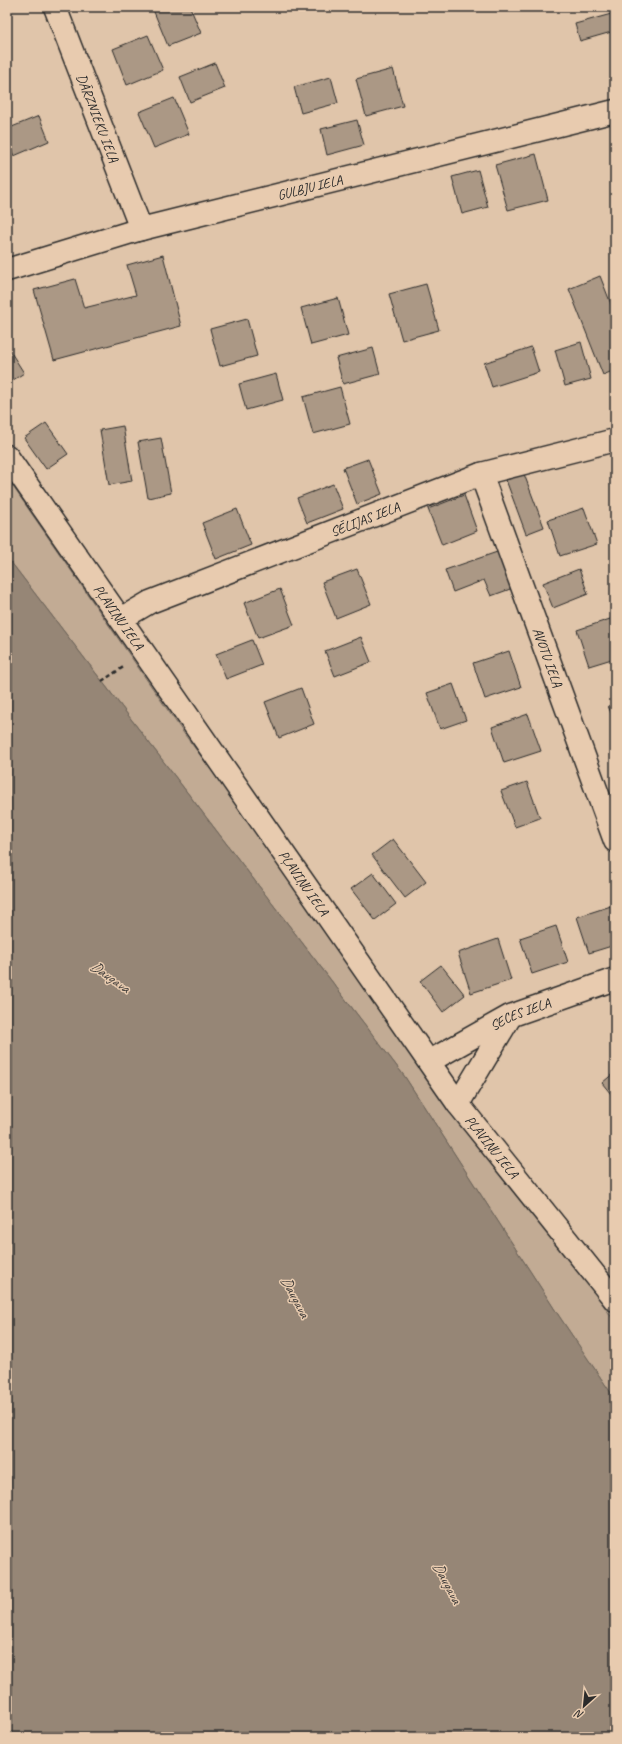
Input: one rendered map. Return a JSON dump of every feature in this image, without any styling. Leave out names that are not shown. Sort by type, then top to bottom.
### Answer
[{"type":"street","name":"DĀRZNIEKU IELA","points":[[55,7],[141,228]]},
{"type":"street","name":"GULBJU IELA","points":[[7,270],[141,228],[615,112]]},
{"type":"street","name":"SĒLIJAS IELA","points":[[121,619],[150,602],[481,474],[615,440]]},
{"type":"street","name":"PĻAVIŅU IELA","points":[[7,456],[148,660],[430,1061],[458,1104],[615,1300]]},
{"type":"street","name":"AVOTU IELA","points":[[481,474],[615,841]]},
{"type":"street","name":"SECES IELA","points":[[430,1061],[510,1016],[615,979]]},
{"type":"street","points":[[458,1104],[510,1016]]},
{"type":"shaded area","points":[[7,478],[185,735],[358,964],[565,1250],[615,1322],[615,1399],[559,1316],[405,1077],[7,557]]},
{"type":"water","name":"Daugava","points":[[7,557],[405,1077],[559,1316],[615,1399],[615,1737],[7,1737]]},
{"type":"building","points":[[152,7],[190,7],[201,33],[168,46]]},
{"type":"building","points":[[615,13],[615,31],[580,41],[575,24]]},
{"type":"building","points":[[148,35],[163,70],[127,85],[113,49]]},
{"type":"building","points":[[215,63],[225,88],[190,102],[180,77]]},
{"type":"building","points":[[393,69],[403,106],[366,116],[356,79]]},
{"type":"building","points":[[331,77],[338,103],[301,113],[294,87]]},
{"type":"building","points":[[174,98],[189,134],[154,148],[139,112]]},
{"type":"building","points":[[39,116],[49,141],[14,156],[7,139],[7,129]]},
{"type":"building","points":[[357,120],[364,145],[327,155],[321,129]]},
{"type":"building","points":[[536,154],[548,200],[508,210],[495,165]]},
{"type":"building","points":[[478,170],[488,207],[462,214],[452,177]]},
{"type":"building","points":[[7,204],[11,215],[7,216]]},
{"type":"building","points":[[163,255],[181,326],[54,360],[34,290],[75,279],[84,308],[136,295],[127,265]]},
{"type":"building","points":[[600,276],[615,314],[615,370],[603,375],[569,289]]},
{"type":"building","points":[[426,284],[439,330],[402,340],[389,294]]},
{"type":"building","points":[[338,298],[348,335],[311,345],[301,308]]},
{"type":"building","points":[[247,319],[257,356],[220,366],[210,329]]},
{"type":"building","points":[[581,342],[591,379],[565,386],[555,350]]},
{"type":"building","points":[[531,347],[539,372],[492,387],[484,363]]},
{"type":"building","points":[[373,348],[380,374],[343,384],[336,358]]},
{"type":"building","points":[[10,351],[24,373],[7,384],[7,353]]},
{"type":"building","points":[[276,374],[283,400],[246,410],[239,384]]},
{"type":"building","points":[[340,387],[350,424],[313,434],[303,397]]},
{"type":"building","points":[[46,423],[68,454],[46,469],[24,438]]},
{"type":"building","points":[[123,426],[132,481],[109,485],[100,430]]},
{"type":"building","points":[[161,438],[171,493],[148,498],[138,442]]},
{"type":"building","points":[[368,459],[382,494],[357,504],[343,468]]},
{"type":"building","points":[[524,474],[544,527],[526,534],[506,480]]},
{"type":"building","points":[[333,484],[343,509],[307,523],[297,498]]},
{"type":"building","points":[[464,495],[477,531],[442,545],[428,509]]},
{"type":"building","points":[[584,508],[597,544],[560,556],[548,520]]},
{"type":"building","points":[[237,509],[251,545],[216,559],[202,523]]},
{"type":"building","points":[[500,551],[513,588],[491,596],[484,580],[453,592],[445,570]]},
{"type":"building","points":[[357,569],[371,604],[336,618],[322,582]]},
{"type":"building","points":[[579,569],[588,594],[553,608],[543,583]]},
{"type":"building","points":[[280,589],[294,625],[258,638],[244,603]]},
{"type":"building","points":[[613,618],[615,625],[615,658],[589,666],[577,630]]},
{"type":"building","points":[[361,637],[371,662],[335,676],[325,651]]},
{"type":"building","points":[[252,640],[262,665],[226,679],[216,654]]},
{"type":"building","points":[[509,651],[521,687],[485,699],[473,663]]},
{"type":"building","points":[[453,684],[466,720],[440,729],[427,693]]},
{"type":"building","points":[[301,688],[314,724],[279,738],[265,702]]},
{"type":"building","points":[[615,703],[615,722],[608,706]]},
{"type":"building","points":[[528,714],[541,751],[504,763],[492,727]]},
{"type":"building","points":[[527,782],[540,818],[515,827],[501,791]]},
{"type":"building","points":[[393,839],[426,882],[405,898],[372,855]]},
{"type":"building","points":[[373,873],[396,904],[375,920],[351,889]]},
{"type":"building","points":[[614,905],[615,945],[589,953],[577,917]]},
{"type":"building","points":[[556,926],[568,962],[532,974],[520,938]]},
{"type":"building","points":[[498,939],[511,980],[471,993],[458,953]]},
{"type":"building","points":[[441,965],[465,995],[443,1012],[420,981]]},
{"type":"building","points":[[615,1072],[615,1099],[602,1083]]}]
